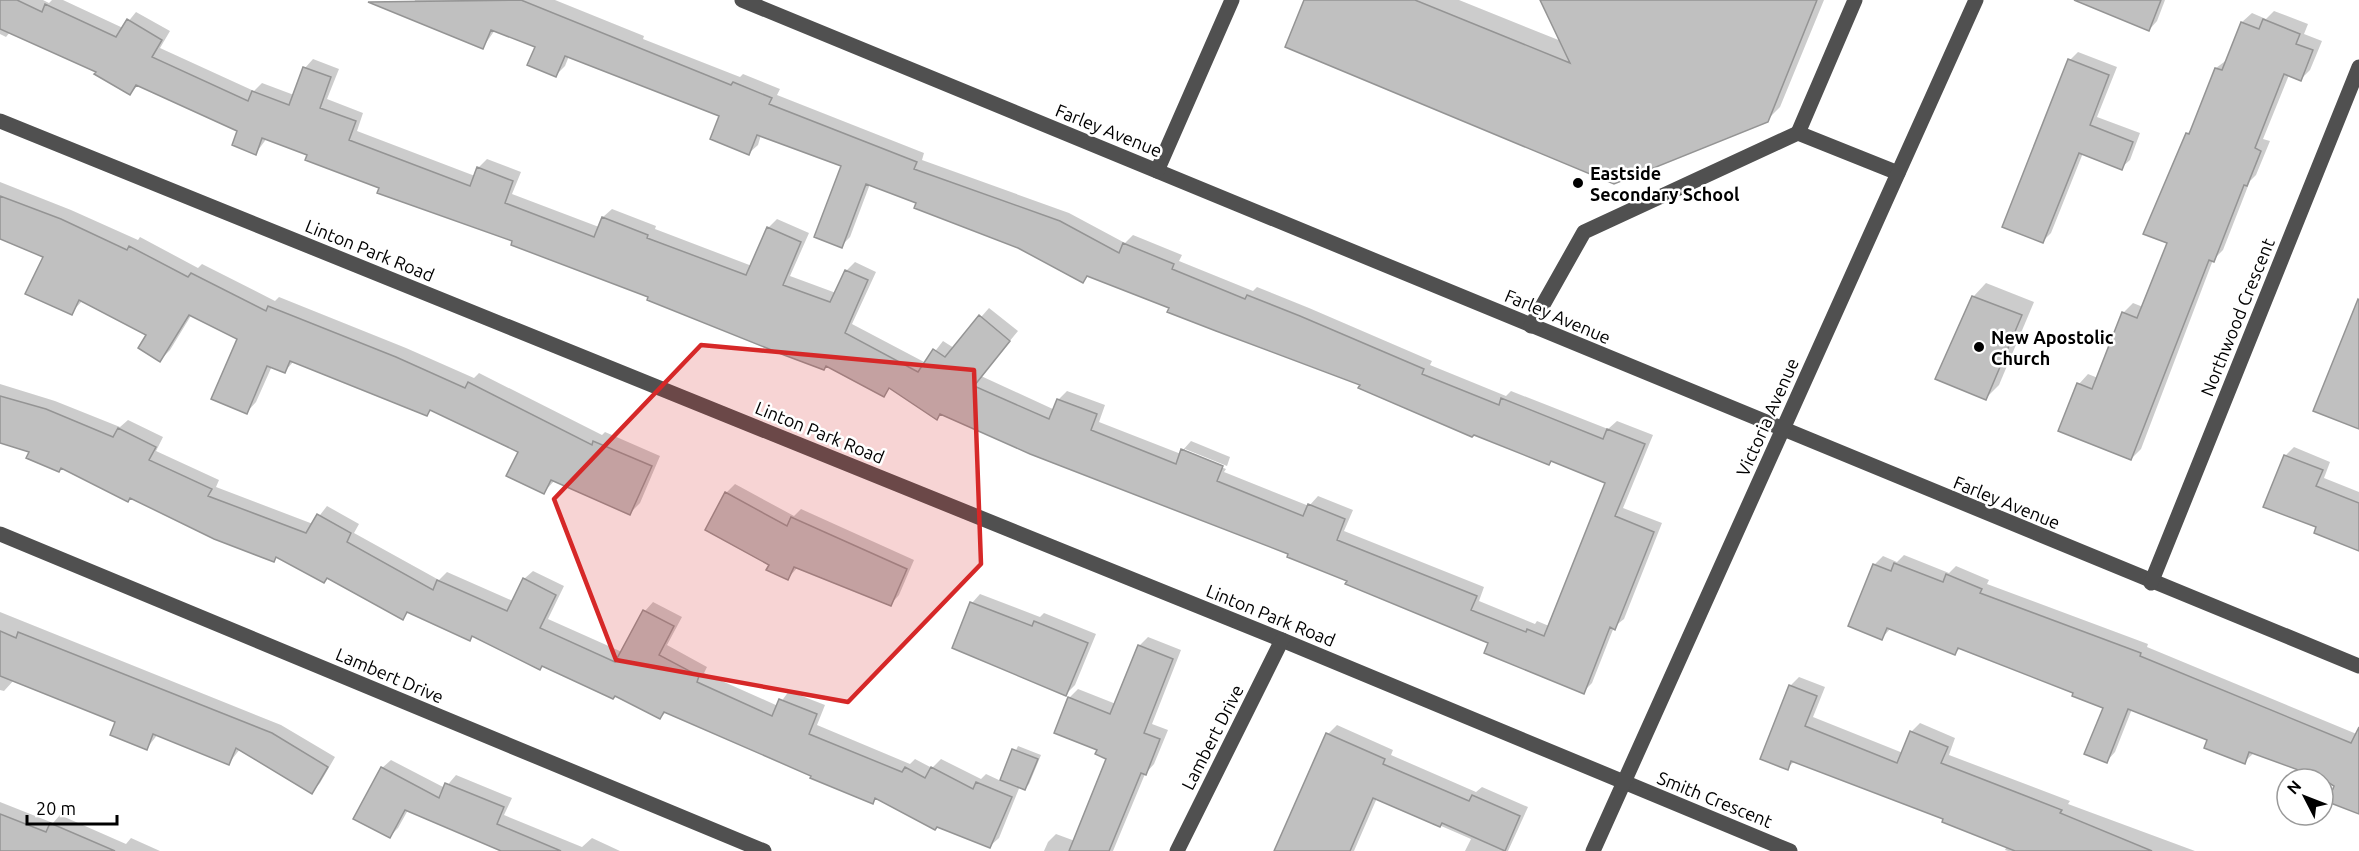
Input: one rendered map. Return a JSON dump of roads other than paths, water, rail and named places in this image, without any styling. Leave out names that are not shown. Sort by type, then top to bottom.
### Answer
[{"type":"street","name":"Farley Avenue","points":[[742,0],[2151,583],[2359,666]]},
{"type":"street","points":[[1157,171],[1232,0]]},
{"type":"street","points":[[1531,326],[1584,232],[1798,133],[1855,0]]},
{"type":"street","name":"Victoria Avenue","points":[[1593,851],[1976,0]]},
{"type":"street","name":"Northwood Crescent","points":[[2151,583],[2359,67]]},
{"type":"street","name":"Linton Park Road","points":[[0,121],[1282,640],[1625,783]]},
{"type":"street","points":[[1798,133],[1898,173]]},
{"type":"street","name":"Lambert Drive","points":[[0,534],[764,851]]},
{"type":"street","name":"Lambert Drive","points":[[1177,851],[1282,640]]},
{"type":"street","name":"Smith Crescent","points":[[1625,783],[1790,851]]},
{"type":"place","name":"Eastside Secondary School","points":[[1578,183]]},
{"type":"place","name":"New Apostolic Church","points":[[1979,347]]}]
